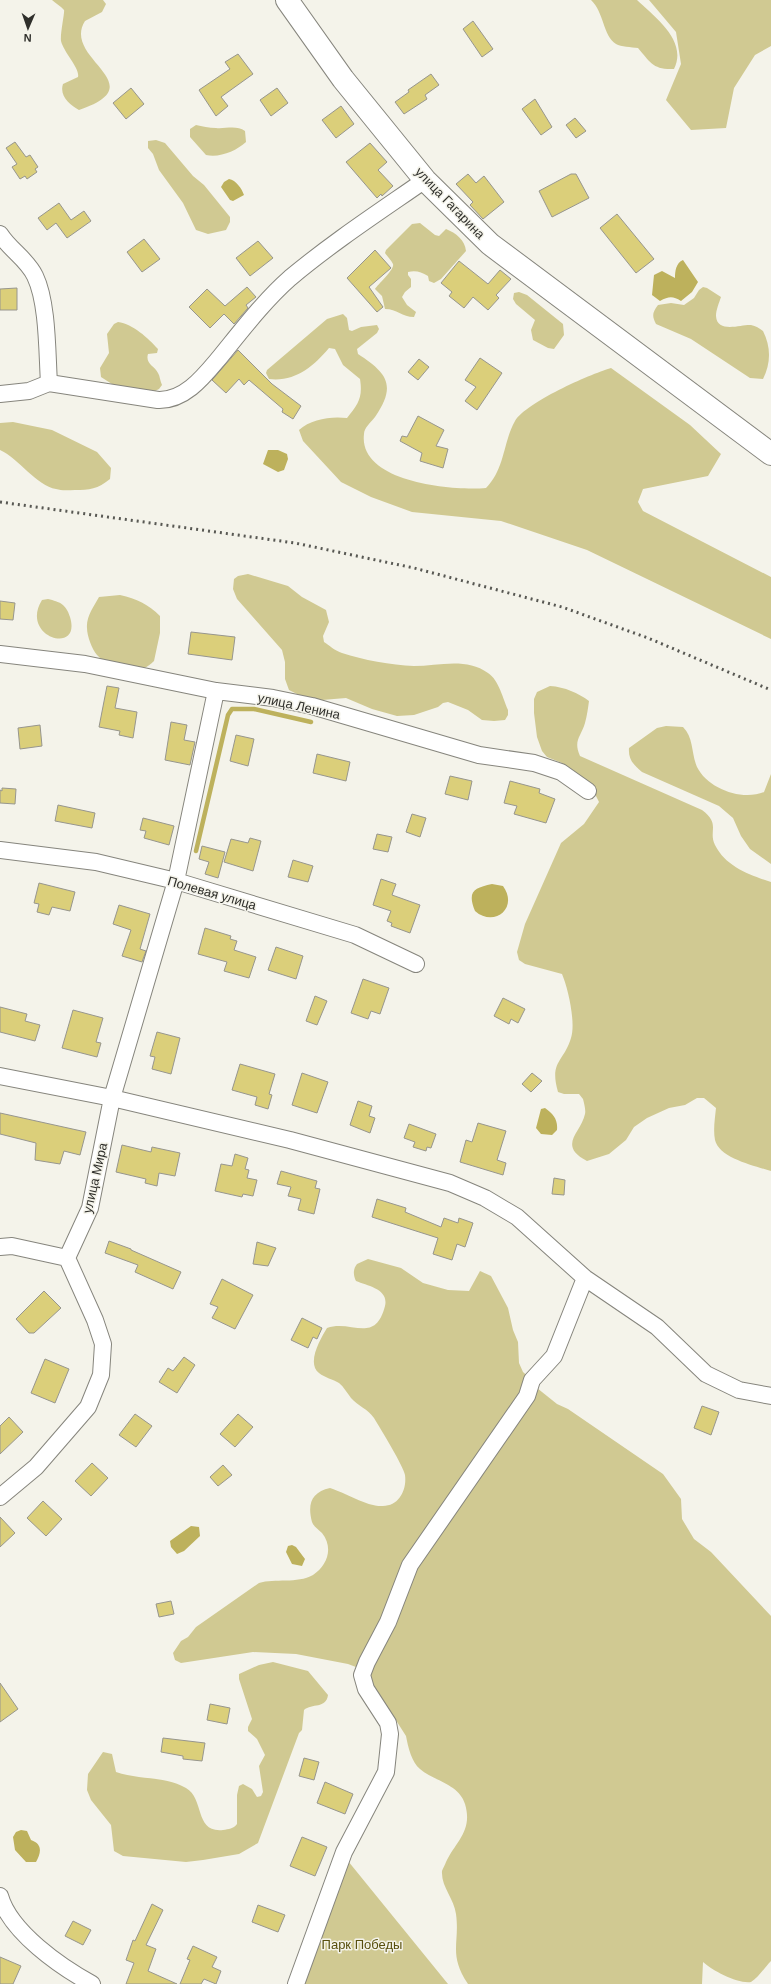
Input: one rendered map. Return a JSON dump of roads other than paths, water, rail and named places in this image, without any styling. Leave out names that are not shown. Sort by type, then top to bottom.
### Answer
[{"type":"main road","name":"улица Гагарина","points":[[287,0],[343,79],[425,180],[490,244],[771,454]]},
{"type":"street","points":[[0,394],[28,391],[49,383],[169,401],[186,393],[215,363],[256,314],[289,279],[338,240],[425,180]]},
{"type":"street","points":[[0,234],[7,245],[24,259],[35,277],[44,316],[49,383]]},
{"type":"street","name":"улица Ленина","points":[[0,654],[85,664],[216,691],[273,698],[312,706],[479,754],[534,763],[561,772],[588,791]]},
{"type":"street","name":"улица Мира","points":[[67,1258],[90,1208],[112,1098],[176,881],[216,691]]},
{"type":"street","name":"Полевая улица","points":[[0,850],[96,862],[176,881],[356,935],[416,964]]},
{"type":"street","points":[[0,1076],[112,1098],[290,1140],[450,1183],[486,1198],[517,1217],[585,1278],[657,1327],[706,1374],[739,1390],[771,1396]]},
{"type":"street","points":[[0,1247],[12,1246],[67,1258],[95,1320],[103,1344],[102,1375],[88,1407],[36,1467],[0,1497]]},
{"type":"street","points":[[296,1984],[344,1852],[386,1772],[388,1764],[388,1723],[366,1688],[362,1675],[367,1662],[388,1622],[410,1565],[527,1396],[532,1380],[554,1356],[585,1278]]},
{"type":"street","points":[[0,1896],[8,1913],[44,1952],[68,1971],[92,1984]]},
{"type":"waterway","points":[[196,851],[228,715],[232,709],[254,709],[311,722]]},
{"type":"railway","points":[[0,502],[295,543],[414,568],[562,607],[648,638],[771,690]]},
{"type":"park label","name":"Парк Победы","points":[[362,1944]]}]
